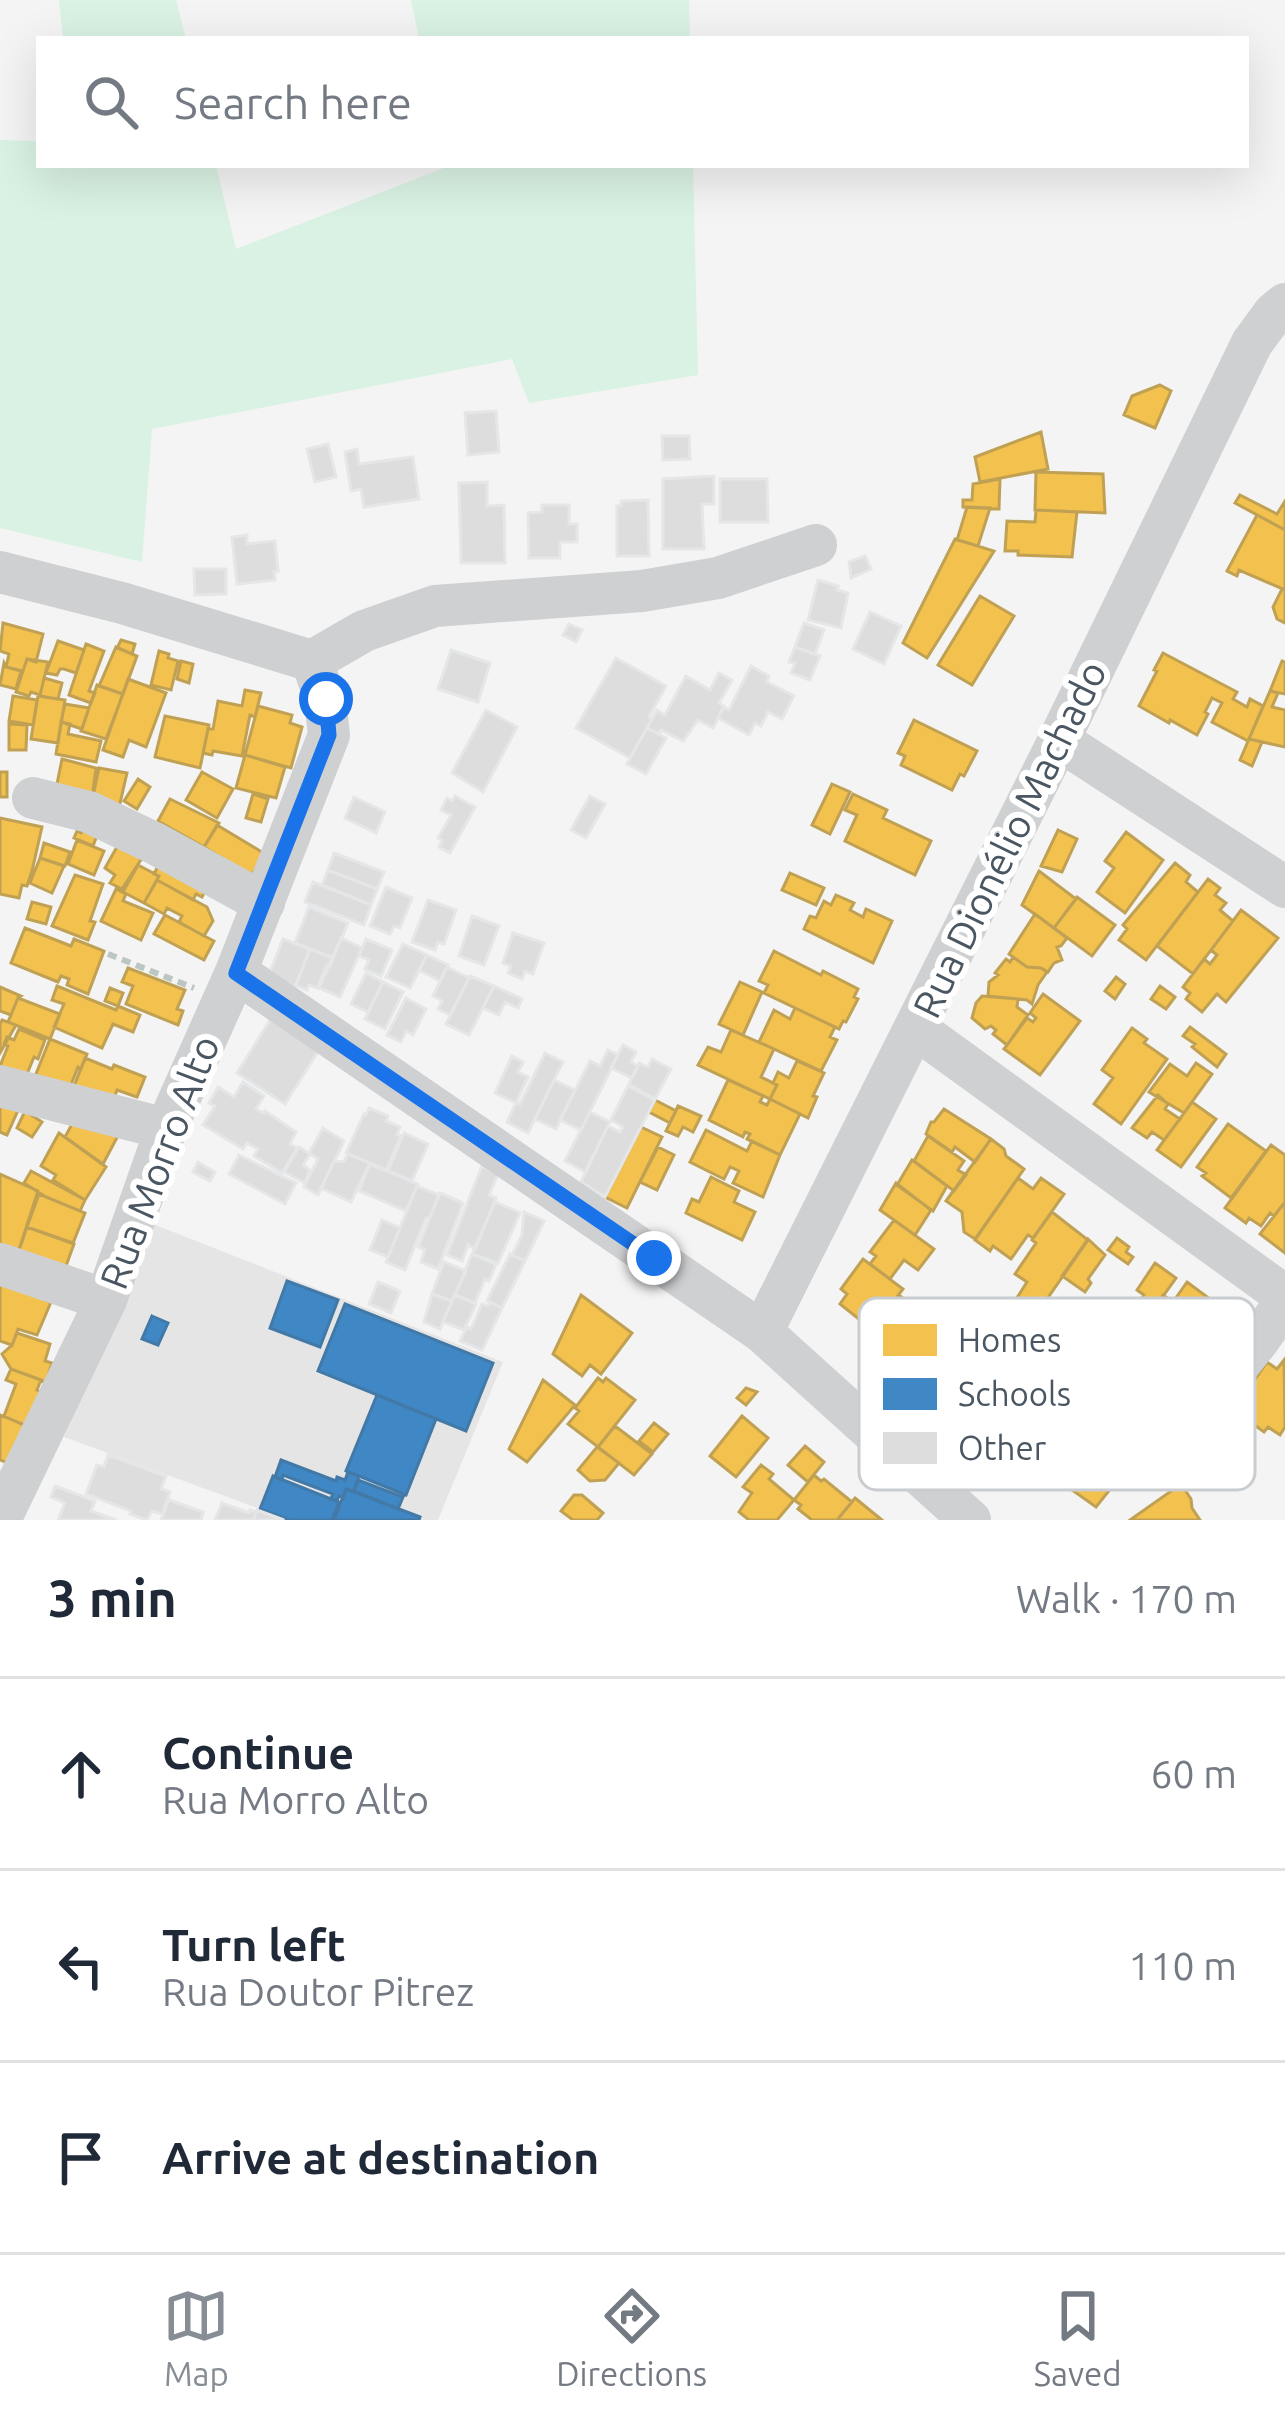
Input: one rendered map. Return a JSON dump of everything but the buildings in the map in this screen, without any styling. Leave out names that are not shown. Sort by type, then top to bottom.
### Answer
[{"type":"street","name":"Rua Dionélio Machado","points":[[762,1331],[1252,344],[1285,304]]},
{"type":"street","points":[[0,572],[122,603],[312,661],[364,631],[435,606],[642,591],[718,578],[816,545]]},
{"type":"street","name":"Rua Morro Alto","points":[[1,1520],[106,1300],[166,1129],[224,984],[264,903],[329,735],[326,699],[312,661]]},
{"type":"street","points":[[1059,740],[1285,887]]},
{"type":"street","points":[[33,798],[89,812],[264,903]]},
{"type":"street","points":[[224,984],[762,1331],[859,1419]]},
{"type":"street","points":[[915,1028],[1285,1299],[1255,1345]]},
{"type":"street","points":[[0,1086],[166,1129]]},
{"type":"street","points":[[0,1264],[106,1300]]},
{"type":"street","points":[[937,1490],[970,1520]]},
{"type":"path","points":[[108,954],[224,984]]},
{"type":"shaded area","points":[[153,1224],[503,1362],[438,1520],[290,1520],[64,1437]]},
{"type":"green space","points":[[59,0],[176,0],[185,36],[63,36]]},
{"type":"green space","points":[[411,0],[689,0],[690,36],[418,36]]},
{"type":"green space","points":[[0,140],[36,141],[36,168],[217,168],[236,249],[444,168],[693,168],[698,375],[529,403],[512,359],[152,429],[142,562],[0,528]]},
{"type":"route","points":[[326,699],[329,735],[236,973],[654,1258]]}]
